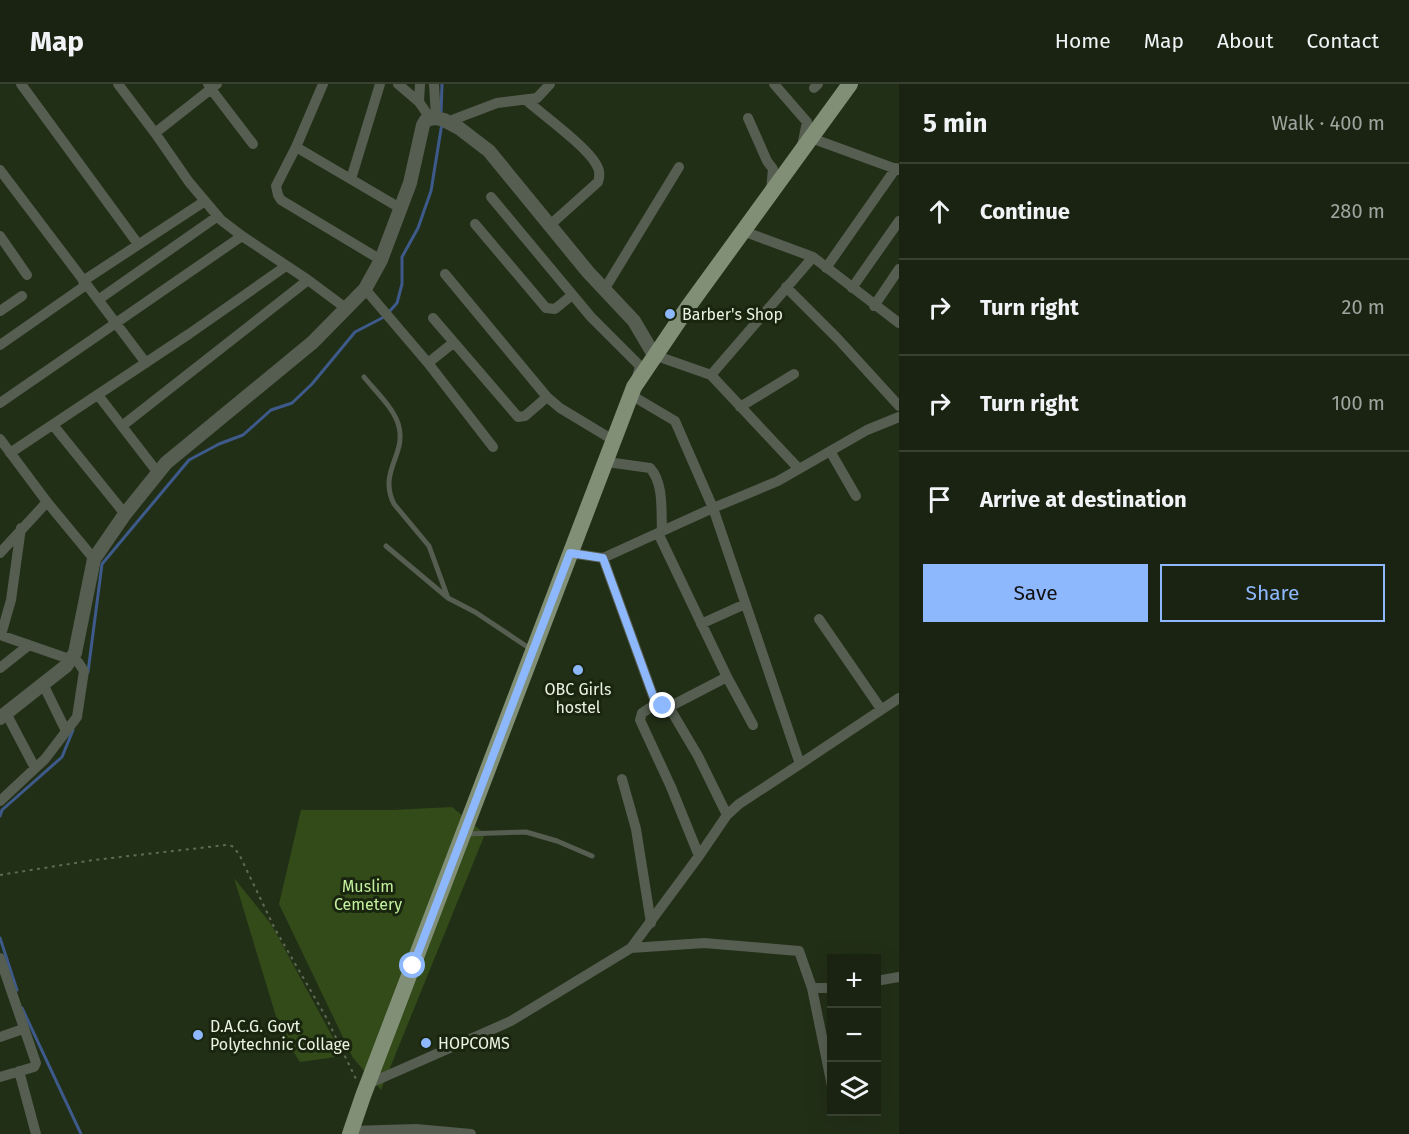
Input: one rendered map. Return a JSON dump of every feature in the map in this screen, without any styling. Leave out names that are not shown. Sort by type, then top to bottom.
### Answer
[{"type":"main road","points":[[351,1133],[365,1090],[632,391],[654,355],[850,84]]},
{"type":"street","points":[[21,84],[138,244]]},
{"type":"street","points":[[118,84],[218,216],[242,236],[347,309]]},
{"type":"street","points":[[323,84],[296,147],[276,186],[278,195],[281,200],[381,260]]},
{"type":"street","points":[[351,179],[380,84]]},
{"type":"street","points":[[398,84],[439,119],[459,128],[489,151],[604,290],[634,321],[654,355],[711,375],[799,469]]},
{"type":"street","points":[[419,102],[420,84]]},
{"type":"street","points":[[434,84],[439,119]]},
{"type":"street","points":[[35,768],[3,715],[66,666],[75,653],[94,559],[125,514],[166,463],[313,342],[365,289],[381,260],[410,183],[423,125],[497,103],[537,98],[550,84]]},
{"type":"street","points":[[774,84],[807,122],[806,144],[898,169],[826,268]]},
{"type":"street","points":[[155,133],[212,86],[253,144]]},
{"type":"street","points":[[526,100],[590,156],[599,169],[598,182],[550,225]]},
{"type":"street","points":[[748,118],[766,161],[773,169],[771,192]]},
{"type":"street","points":[[296,147],[400,208]]},
{"type":"street","points":[[604,290],[679,167]]},
{"type":"street","points":[[0,170],[146,363]]},
{"type":"street","points":[[491,198],[572,295],[640,366],[632,391],[675,421],[712,508],[800,764]]},
{"type":"street","points":[[0,345],[138,244],[205,201]]},
{"type":"street","points":[[98,300],[218,216]]},
{"type":"street","points":[[852,288],[899,221]]},
{"type":"street","points":[[475,224],[546,308],[555,309],[572,295]]},
{"type":"street","points":[[743,231],[813,257],[899,323]]},
{"type":"street","points":[[0,236],[27,275]]},
{"type":"street","points":[[0,403],[242,236]]},
{"type":"street","points":[[711,375],[813,257]]},
{"type":"street","points":[[10,453],[286,266]]},
{"type":"street","points":[[874,306],[899,269]]},
{"type":"street","points":[[445,274],[547,397],[560,408],[613,440],[607,460],[650,468],[654,473],[659,490],[660,532],[701,624],[753,726]]},
{"type":"street","points":[[122,426],[308,280]]},
{"type":"street","points":[[786,287],[838,339],[899,406]]},
{"type":"street","points":[[365,289],[428,363],[494,447]]},
{"type":"street","points":[[0,311],[22,296]]},
{"type":"street","points":[[433,318],[519,417],[525,416],[547,397]]},
{"type":"street","points":[[428,363],[453,343]]},
{"type":"street","points":[[740,407],[794,374]]},
{"type":"street","points":[[98,395],[158,473]]},
{"type":"street","points":[[570,553],[603,558],[712,508],[778,481],[867,430],[899,417]]},
{"type":"street","points":[[53,425],[125,514]]},
{"type":"street","points":[[0,439],[47,502],[94,559]]},
{"type":"street","points":[[830,451],[856,496]]},
{"type":"street","points":[[0,552],[47,502]]},
{"type":"street","points":[[0,801],[45,759],[77,717],[84,671],[78,662],[0,635],[11,600],[21,528]]},
{"type":"street","points":[[603,558],[656,704]]},
{"type":"street","points":[[701,624],[745,604]]},
{"type":"street","points":[[819,619],[881,709]]},
{"type":"street","points":[[0,669],[29,645]]},
{"type":"street","points":[[699,856],[640,720],[642,712],[656,704],[669,707],[727,677]]},
{"type":"street","points":[[43,684],[66,731]]},
{"type":"street","points":[[365,1090],[511,1021],[631,948],[727,815],[899,698]]},
{"type":"street","points":[[669,707],[698,756],[727,815]]},
{"type":"street","points":[[622,779],[636,829],[651,923]]},
{"type":"street","points":[[631,948],[704,943],[799,951],[812,988],[827,1065]]},
{"type":"street","points":[[0,958],[36,1065],[0,1077]]},
{"type":"street","points":[[881,980],[899,977]]},
{"type":"street","points":[[812,988],[827,988]]},
{"type":"street","points":[[0,999],[12,996]]},
{"type":"street","points":[[0,1037],[23,1029]]},
{"type":"street","points":[[19,1071],[36,1134]]},
{"type":"street","points":[[351,1133],[416,1128],[471,1134]]},
{"type":"lane","points":[[364,377],[392,412],[400,429],[400,440],[388,481],[390,496],[429,546],[448,598]]},
{"type":"lane","points":[[386,546],[448,598],[475,612],[533,651]]},
{"type":"lane","points":[[463,834],[526,832],[557,841],[592,856]]},
{"type":"path","points":[[0,875],[94,860],[232,846],[239,854],[275,929],[365,1090]]},
{"type":"green space","name":"Muslim Cemetery","points":[[452,807],[485,834],[381,1090],[353,1058],[279,904],[301,810],[392,810]]},
{"type":"green space","points":[[234,878],[271,924],[343,1056],[300,1062],[281,1033]]},
{"type":"waterway","points":[[441,114],[442,84]]},
{"type":"waterway","points":[[389,312],[397,303],[402,284],[402,257],[418,228],[431,191],[442,123]]},
{"type":"waterway","points":[[88,672],[102,564],[189,460],[219,444],[243,435],[271,410],[292,403],[312,384],[355,332],[384,317]]},
{"type":"waterway","points":[[0,816],[2,810],[62,757],[73,730]]},
{"type":"waterway","points":[[0,938],[17,990]]},
{"type":"waterway","points":[[22,1008],[81,1134]]},
{"type":"place","name":"Barber's Shop","points":[[670,314]]},
{"type":"place","name":"OBC Girls hostel","points":[[578,670]]},
{"type":"place","name":"D.A.C.G. Govt Polytechnic Collage","points":[[198,1035]]},
{"type":"place","name":"HOPCOMS","points":[[426,1043]]},
{"type":"route","points":[[413,966],[570,553],[603,558],[656,704],[663,706]]}]
